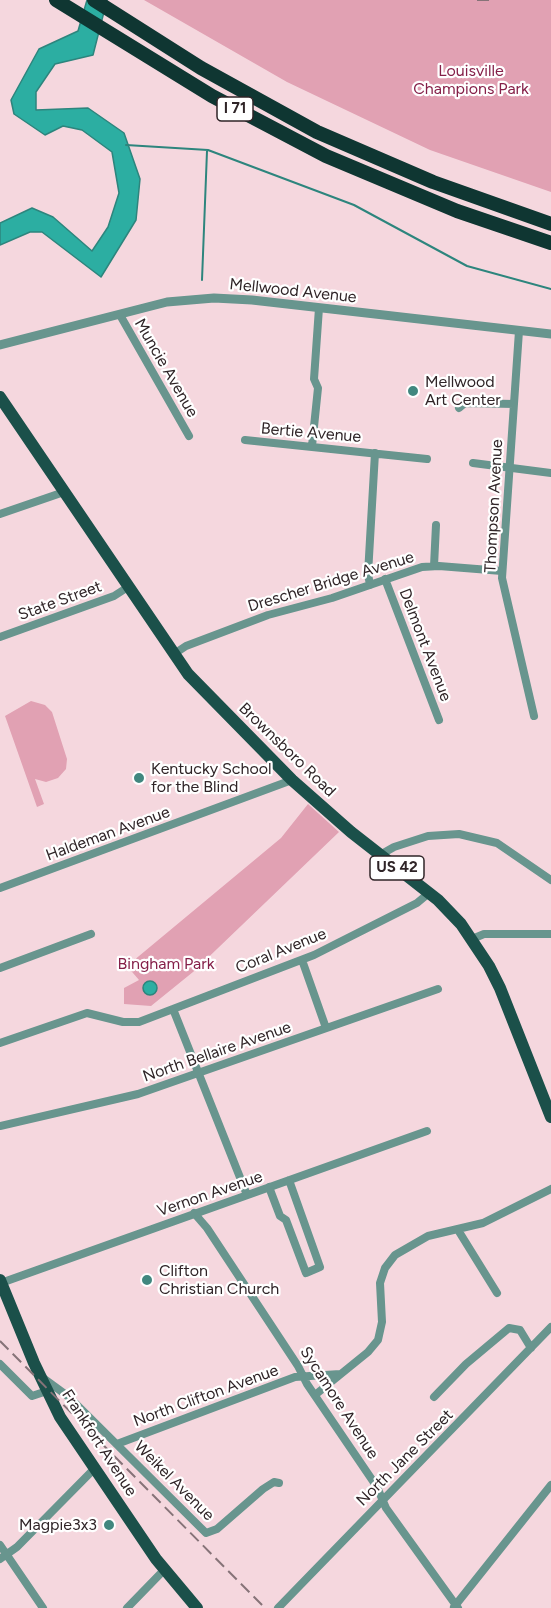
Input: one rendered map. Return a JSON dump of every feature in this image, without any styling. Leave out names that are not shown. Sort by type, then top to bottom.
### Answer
[{"type":"highway","name":"I 71","points":[[94,0],[233,87],[354,149],[466,195],[551,224]]},
{"type":"highway","name":"I 71","points":[[61,3],[212,96],[351,167],[457,212],[551,243]]},
{"type":"main road","name":"Brownsboro Road","points":[[2,403],[188,674],[292,780],[380,855],[429,893],[448,910],[472,939],[500,988],[551,1117]]},
{"type":"main road","name":"Frankfort Avenue","points":[[1,1282],[40,1377],[60,1417],[164,1570],[197,1608]]},
{"type":"street","name":"Mellwood Avenue","points":[[0,345],[167,302],[214,298],[551,334]]},
{"type":"street","points":[[312,446],[318,388],[314,379],[319,308]]},
{"type":"street","name":"Muncie Avenue","points":[[120,315],[189,435]]},
{"type":"street","name":"Thompson Avenue","points":[[519,331],[502,571],[534,716]]},
{"type":"street","points":[[459,408],[465,403],[514,404]]},
{"type":"street","name":"Bertie Avenue","points":[[245,440],[375,453]]},
{"type":"street","points":[[370,585],[368,574],[375,453],[427,459]]},
{"type":"street","points":[[473,463],[551,473]]},
{"type":"street","points":[[0,514],[64,492]]},
{"type":"street","points":[[434,566],[436,525]]},
{"type":"street","name":"Drescher Bridge Avenue","points":[[174,654],[186,646],[268,615],[434,566],[502,571]]},
{"type":"street","name":"Delmont Avenue","points":[[385,579],[439,720]]},
{"type":"street","name":"State Street","points":[[0,637],[114,596],[128,587]]},
{"type":"street","name":"Haldeman Avenue","points":[[0,888],[292,780]]},
{"type":"street","points":[[380,855],[394,847],[428,836],[459,834],[497,843],[551,880]]},
{"type":"street","name":"Coral Avenue","points":[[0,1043],[89,1011],[134,1023],[302,960],[417,903],[429,893]]},
{"type":"street","points":[[0,968],[92,934]]},
{"type":"street","points":[[472,939],[484,934],[551,934]]},
{"type":"street","points":[[302,960],[326,1028]]},
{"type":"street","name":"North Bellaire Avenue","points":[[0,1126],[109,1102],[438,989]]},
{"type":"street","points":[[173,1009],[196,1073],[247,1195]]},
{"type":"street","name":"Vernon Avenue","points":[[1,1282],[427,1131]]},
{"type":"street","points":[[269,1187],[280,1216],[286,1220],[306,1273],[320,1268],[289,1180]]},
{"type":"street","points":[[315,1395],[368,1352],[378,1340],[382,1322],[380,1283],[391,1259],[416,1241],[483,1223],[551,1189]]},
{"type":"street","name":"Sycamore Avenue","points":[[194,1213],[207,1228],[304,1376],[383,1499],[386,1508],[456,1607]]},
{"type":"street","points":[[458,1230],[497,1293]]},
{"type":"street","name":"North Jane Street","points":[[278,1608],[551,1327]]},
{"type":"street","points":[[434,1397],[466,1364],[509,1328],[520,1330],[531,1348]]},
{"type":"street","points":[[0,1364],[32,1396],[47,1391]]},
{"type":"street","name":"North Clifton Avenue","points":[[117,1444],[295,1377],[341,1374]]},
{"type":"street","name":"Weikel Avenue","points":[[40,1377],[69,1397],[208,1533],[263,1489],[274,1482],[279,1483]]},
{"type":"street","points":[[3,1557],[95,1468]]},
{"type":"street","points":[[456,1607],[551,1485]]},
{"type":"street","points":[[0,1545],[3,1557],[43,1608]]},
{"type":"street","points":[[127,1608],[164,1570]]},
{"type":"green space","name":"Louisville Champions Park","points":[[144,0],[551,0],[551,192],[430,150],[287,82]]},
{"type":"green space","points":[[31,701],[45,705],[52,712],[67,759],[66,769],[58,778],[46,782],[35,779],[44,804],[37,807],[5,716]]},
{"type":"green space","name":"Bingham Park","points":[[308,804],[339,832],[193,972],[151,1006],[124,1004],[124,988],[139,980],[127,966],[281,838]]},
{"type":"shaded area","points":[[87,0],[107,0],[93,55],[55,64],[36,92],[36,110],[88,108],[124,133],[140,179],[136,220],[101,277],[42,232],[30,232],[0,245],[0,223],[32,208],[53,217],[92,251],[108,227],[119,193],[112,152],[82,130],[63,126],[45,135],[14,114],[11,100],[39,49],[78,31]]},
{"type":"shaded area","points":[[150,981],[155,983],[157,988],[155,993],[150,995],[145,993],[143,988],[145,983]]},
{"type":"waterway","points":[[126,145],[208,150],[354,205],[467,266],[551,289]]},
{"type":"waterway","points":[[202,280],[207,151]]},
{"type":"railway","points":[[477,0],[491,0]]},
{"type":"railway","points":[[0,1341],[265,1608]]},
{"type":"place","name":"Mellwood Art Center","points":[[413,391]]},
{"type":"place","name":"Kentucky School for the Blind","points":[[139,778]]},
{"type":"place","name":"Clifton Christian Church","points":[[147,1280]]},
{"type":"place","name":"Magpie3x3","points":[[109,1525]]}]
